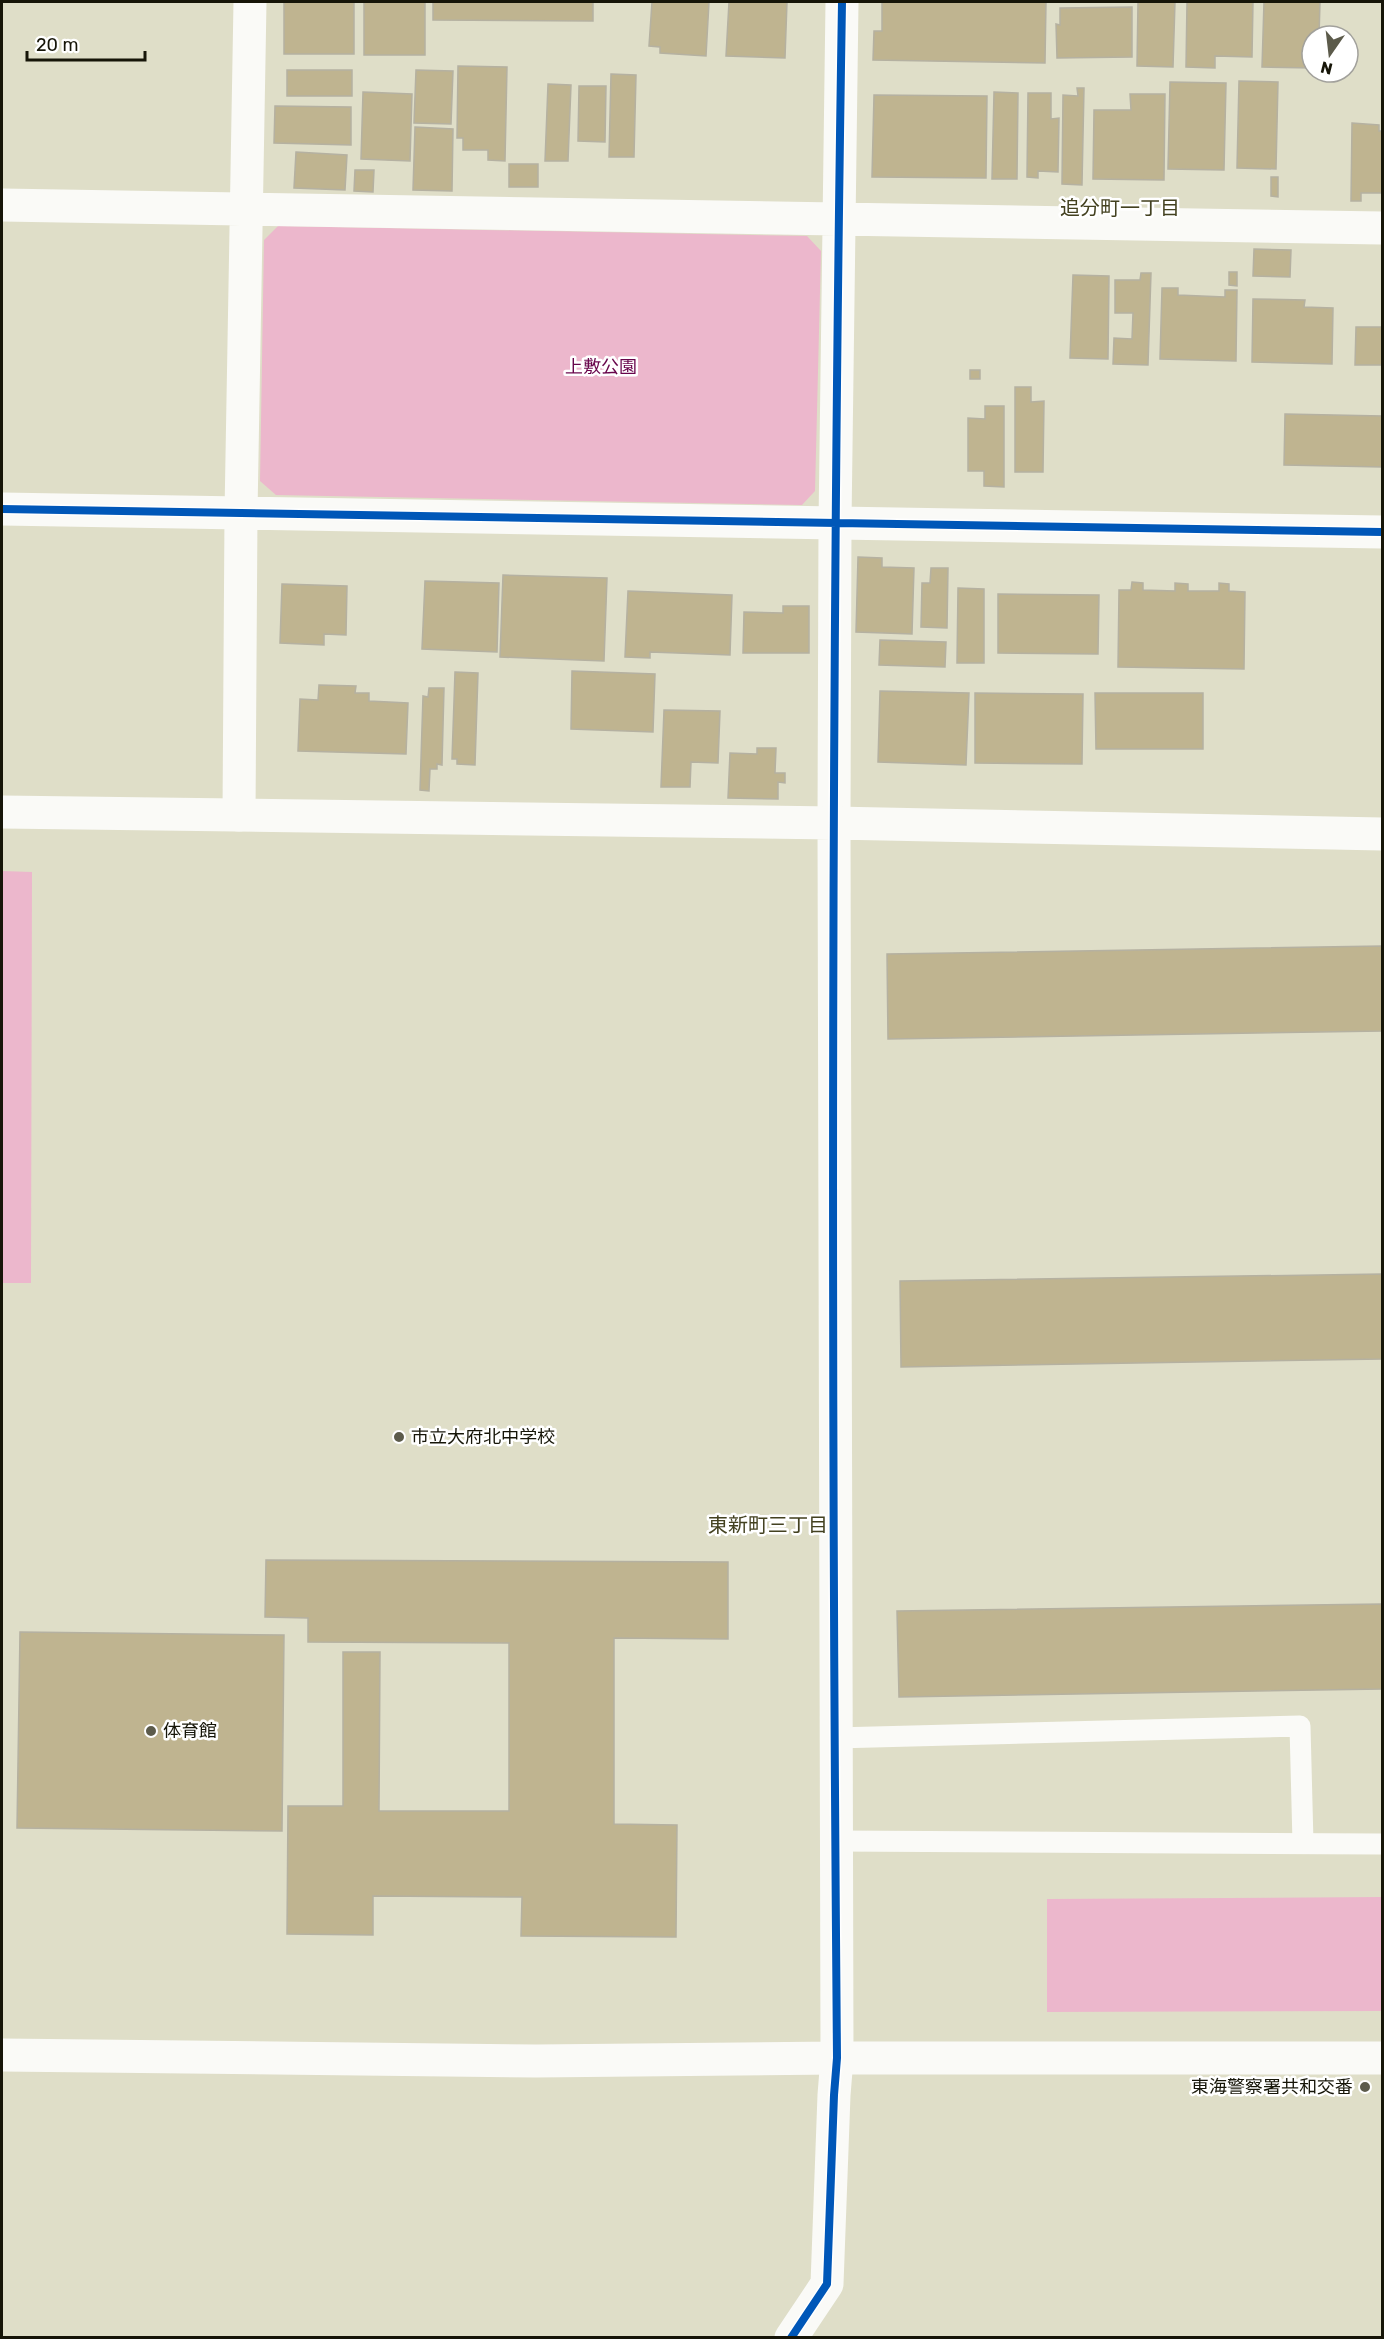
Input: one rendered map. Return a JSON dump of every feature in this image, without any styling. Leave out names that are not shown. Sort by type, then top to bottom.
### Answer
[{"type":"street","points":[[239,815],[245,209],[250,2]]},
{"type":"street","points":[[791,2337],[827,2284],[837,2058],[834,823],[835,523],[842,2]]},
{"type":"street","points":[[2,205],[1383,228]]},
{"type":"street","points":[[2,509],[1383,532]]},
{"type":"street","points":[[2,812],[834,823],[1383,834]]},
{"type":"street","points":[[2,2055],[536,2061],[837,2058],[1383,2058]]},
{"type":"lane","points":[[835,1738],[1300,1726],[1303,1843]]},
{"type":"lane","points":[[835,1841],[1383,1844]]},
{"type":"green space","name":"上敷公園","points":[[278,226],[807,236],[821,251],[815,491],[802,505],[276,495],[260,481],[264,240]]},
{"type":"green space","points":[[2,871],[32,872],[31,1283],[2,1283]]},
{"type":"green space","points":[[1382,1897],[1382,2011],[1047,2012],[1047,1899]]},
{"type":"building","points":[[284,2],[354,2],[354,54],[284,54]]},
{"type":"building","points":[[364,2],[425,2],[425,55],[364,55]]},
{"type":"building","points":[[433,2],[593,2],[593,21],[433,20]]},
{"type":"building","points":[[652,2],[709,2],[706,56],[660,53],[660,47],[649,46]]},
{"type":"building","points":[[729,2],[787,2],[785,58],[726,56]]},
{"type":"building","points":[[882,2],[1046,2],[1045,63],[873,60],[874,31],[882,31]]},
{"type":"building","points":[[1138,2],[1175,2],[1173,67],[1137,66]]},
{"type":"building","points":[[1187,2],[1253,2],[1252,57],[1215,56],[1215,68],[1186,67]]},
{"type":"building","points":[[1264,2],[1320,2],[1319,24],[1300,24],[1300,68],[1262,67]]},
{"type":"building","points":[[1132,7],[1132,57],[1057,58],[1056,24],[1060,25],[1060,8]]},
{"type":"building","points":[[458,66],[507,67],[505,161],[488,160],[488,150],[463,150],[463,138],[457,138]]},
{"type":"building","points":[[287,70],[352,70],[352,96],[287,96]]},
{"type":"building","points":[[416,70],[453,71],[451,124],[414,123]]},
{"type":"building","points":[[611,74],[636,75],[634,157],[609,157]]},
{"type":"building","points":[[1239,81],[1278,82],[1276,169],[1237,168]]},
{"type":"building","points":[[1170,82],[1226,83],[1224,170],[1168,169]]},
{"type":"building","points":[[548,84],[571,85],[568,161],[545,161]]},
{"type":"building","points":[[579,86],[606,86],[605,142],[578,141]]},
{"type":"building","points":[[1077,88],[1084,88],[1082,185],[1062,184],[1063,95],[1078,96]]},
{"type":"building","points":[[363,92],[412,94],[410,161],[361,159]]},
{"type":"building","points":[[994,92],[1018,93],[1017,179],[992,179]]},
{"type":"building","points":[[1028,93],[1051,93],[1051,119],[1059,118],[1058,172],[1038,171],[1038,178],[1027,177]]},
{"type":"building","points":[[1130,94],[1165,94],[1164,180],[1093,179],[1094,110],[1131,110]]},
{"type":"building","points":[[874,95],[987,96],[986,178],[872,177]]},
{"type":"building","points":[[275,106],[351,107],[351,145],[274,143]]},
{"type":"building","points":[[1352,123],[1379,125],[1379,131],[1382,131],[1382,193],[1361,193],[1361,201],[1351,201]]},
{"type":"building","points":[[415,127],[453,129],[452,191],[413,190]]},
{"type":"building","points":[[296,152],[347,155],[345,190],[294,188]]},
{"type":"building","points":[[509,164],[538,164],[538,187],[509,187]]},
{"type":"building","points":[[355,170],[374,170],[373,192],[354,191]]},
{"type":"building","points":[[1271,177],[1278,177],[1278,197],[1271,196]]},
{"type":"building","points":[[1254,249],[1291,250],[1290,277],[1253,276]]},
{"type":"building","points":[[1229,272],[1237,272],[1237,286],[1229,285]]},
{"type":"building","points":[[1141,273],[1151,273],[1148,365],[1113,364],[1114,338],[1132,339],[1133,313],[1115,313],[1115,280],[1140,280]]},
{"type":"building","points":[[1073,275],[1109,276],[1108,359],[1070,358]]},
{"type":"building","points":[[1162,288],[1178,288],[1178,295],[1225,297],[1225,290],[1237,290],[1236,361],[1160,359]]},
{"type":"building","points":[[1253,299],[1305,300],[1304,307],[1333,308],[1332,364],[1252,362]]},
{"type":"building","points":[[1356,327],[1382,327],[1382,365],[1355,365]]},
{"type":"building","points":[[970,370],[980,370],[980,379],[970,379]]},
{"type":"building","points":[[1015,387],[1031,387],[1031,402],[1044,401],[1043,472],[1015,472]]},
{"type":"building","points":[[985,406],[1004,406],[1004,487],[984,486],[984,471],[968,471],[968,418],[985,419]]},
{"type":"building","points":[[1285,414],[1382,416],[1382,467],[1284,465]]},
{"type":"building","points":[[858,557],[882,558],[882,567],[914,568],[912,634],[856,632]]},
{"type":"building","points":[[931,568],[948,568],[947,628],[921,627],[922,583],[930,583]]},
{"type":"building","points":[[503,575],[607,578],[604,661],[500,657]]},
{"type":"building","points":[[425,581],[499,583],[497,652],[422,649]]},
{"type":"building","points":[[1132,582],[1143,583],[1143,590],[1175,591],[1175,583],[1188,584],[1188,591],[1219,591],[1219,583],[1229,584],[1229,591],[1245,592],[1244,669],[1118,667],[1119,590],[1131,590]]},
{"type":"building","points":[[282,584],[347,586],[346,635],[324,634],[324,645],[280,643]]},
{"type":"building","points":[[958,588],[984,589],[984,663],[957,663]]},
{"type":"building","points":[[628,591],[732,595],[730,655],[650,652],[650,658],[625,657]]},
{"type":"building","points":[[998,594],[1099,595],[1098,654],[998,653]]},
{"type":"building","points":[[783,606],[809,606],[809,653],[743,653],[744,612],[783,613]]},
{"type":"building","points":[[880,640],[946,642],[945,667],[879,665]]},
{"type":"building","points":[[572,671],[655,674],[653,732],[571,729]]},
{"type":"building","points":[[455,672],[478,673],[475,765],[457,764],[457,759],[452,759]]},
{"type":"building","points":[[319,685],[356,686],[355,693],[369,693],[369,701],[408,703],[406,754],[298,751],[300,699],[318,700]]},
{"type":"building","points":[[429,688],[444,688],[442,765],[437,764],[437,769],[430,769],[429,791],[420,790],[423,696],[428,697]]},
{"type":"building","points":[[880,691],[969,693],[966,765],[878,762]]},
{"type":"building","points":[[975,693],[1083,694],[1082,764],[975,763]]},
{"type":"building","points":[[1095,693],[1203,693],[1203,749],[1096,749]]},
{"type":"building","points":[[664,710],[720,711],[718,763],[691,762],[690,787],[661,787]]},
{"type":"building","points":[[757,748],[776,748],[775,773],[785,773],[785,783],[778,782],[778,799],[728,798],[730,753],[757,754]]},
{"type":"building","points":[[1382,946],[1382,1031],[888,1039],[887,954]]},
{"type":"building","points":[[1382,1274],[1382,1359],[901,1367],[900,1281]]},
{"type":"building","points":[[266,1560],[728,1562],[728,1639],[614,1638],[614,1824],[677,1825],[676,1937],[521,1936],[522,1897],[373,1896],[373,1935],[287,1934],[288,1806],[343,1806],[343,1652],[380,1652],[379,1811],[509,1811],[509,1643],[308,1642],[308,1618],[265,1617]]},
{"type":"building","points":[[1382,1604],[1382,1689],[899,1697],[897,1611]]},
{"type":"building","name":"体育館","points":[[20,1632],[284,1635],[282,1831],[17,1828]]},
{"type":"cycle path","points":[[791,2338],[827,2284],[837,2058],[833,1030],[842,2]]},
{"type":"cycle path","points":[[2,509],[1382,532]]},
{"type":"place","name":"市立大府北中学校","points":[[399,1437]]},
{"type":"place","name":"体育館","points":[[151,1731]]},
{"type":"place","name":"東海警察署共和交番","points":[[1365,2087]]},
{"type":"district","name":"追分町一丁目","points":[[1120,208]]},
{"type":"district","name":"東新町三丁目","points":[[768,1525]]}]
